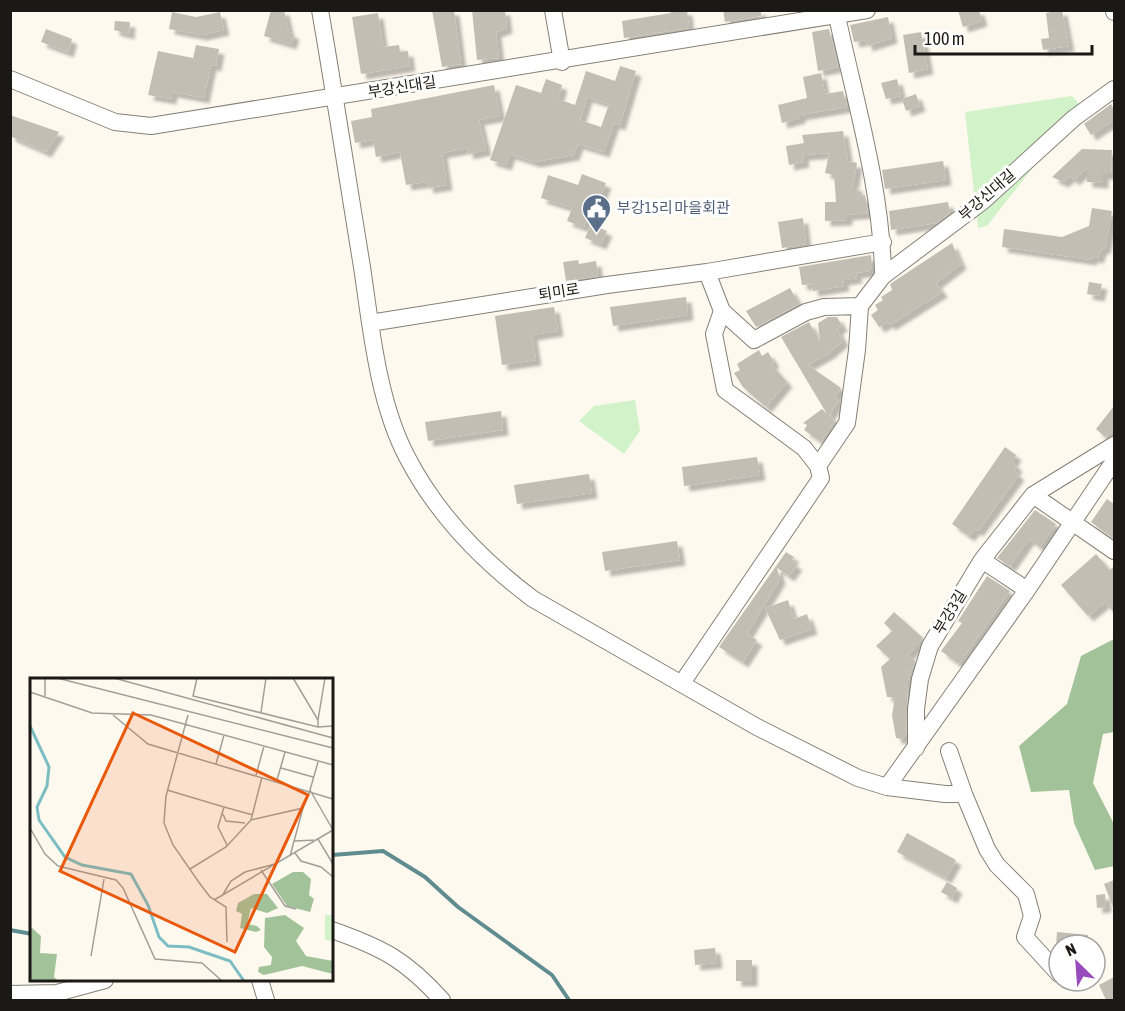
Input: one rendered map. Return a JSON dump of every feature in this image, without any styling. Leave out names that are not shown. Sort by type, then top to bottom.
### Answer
[{"type":"street","points":[[320,10],[370,322],[392,419],[406,456],[435,504],[465,540],[502,576],[533,599],[757,727],[858,778],[887,787],[964,794]]},
{"type":"street","points":[[553,10],[562,62]]},
{"type":"street","name":"부강신대길","points":[[10,79],[115,122],[151,126],[562,62],[799,16],[837,16],[867,10]]},
{"type":"street","points":[[818,466],[847,423],[857,350],[860,306],[883,276],[883,242],[867,154],[837,16]]},
{"type":"street","name":"부강신대길","points":[[883,276],[983,201],[1074,118],[1114,88]]},
{"type":"street","points":[[860,306],[824,306],[806,312],[754,340],[722,311],[707,272],[883,242]]},
{"type":"street","name":"퇴미로","points":[[370,322],[607,285],[707,272]]},
{"type":"street","points":[[682,683],[821,478],[818,466],[804,448],[725,390],[714,334],[722,311]]},
{"type":"street","name":"부강3길","points":[[916,748],[916,709],[920,679],[930,646],[982,560],[1033,495],[1114,445]]},
{"type":"street","points":[[887,787],[1073,524],[1114,461]]},
{"type":"street","points":[[1033,495],[1114,551]]},
{"type":"street","points":[[982,560],[1027,590]]},
{"type":"street","points":[[949,752],[987,849],[997,865],[1026,894],[1032,916],[1025,937],[1047,961]]},
{"type":"street","points":[[333,930],[375,945],[418,974],[442,1000]]},
{"type":"street","points":[[10,994],[57,993],[101,981]]},
{"type":"street","points":[[260,981],[266,1000]]},
{"type":"green space","points":[[1072,96],[1081,106],[987,226],[978,228],[965,112]]},
{"type":"green space","points":[[635,400],[640,431],[624,454],[579,421],[594,406]]},
{"type":"green space","points":[[1114,639],[1114,732],[1103,734],[1093,783],[1114,824],[1114,866],[1095,870],[1074,823],[1069,790],[1031,792],[1019,746],[1067,704],[1081,656]]},
{"type":"building","points":[[271,10],[284,10],[289,32],[294,34],[291,44],[264,36]]},
{"type":"building","points":[[432,10],[454,10],[461,64],[442,67]]},
{"type":"building","points":[[472,10],[505,10],[507,28],[496,32],[499,58],[477,60]]},
{"type":"building","points":[[670,10],[687,10],[689,28],[624,38],[622,21],[671,13]]},
{"type":"building","points":[[723,10],[761,10],[761,16],[725,22]]},
{"type":"building","points":[[958,10],[979,10],[982,21],[963,27]]},
{"type":"building","points":[[1062,10],[1069,46],[1043,50],[1041,39],[1049,38],[1046,13]]},
{"type":"building","points":[[172,12],[196,17],[220,12],[224,30],[202,35],[169,29]]},
{"type":"building","points":[[378,13],[383,47],[399,45],[400,52],[408,51],[410,66],[361,74],[352,17]]},
{"type":"building","points":[[888,17],[892,38],[867,46],[866,40],[854,42],[850,25]]},
{"type":"building","points":[[115,21],[130,22],[129,34],[114,30]]},
{"type":"building","points":[[46,29],[72,39],[68,52],[41,42]]},
{"type":"building","points":[[829,29],[838,67],[818,71],[812,32]]},
{"type":"building","points":[[921,32],[928,69],[909,73],[903,35]]},
{"type":"building","points":[[196,45],[219,49],[216,66],[211,65],[204,98],[172,92],[171,99],[148,95],[158,51],[193,58]]},
{"type":"building","points":[[620,66],[636,71],[620,125],[614,123],[604,152],[578,144],[574,155],[535,162],[510,154],[506,165],[490,160],[516,85],[541,93],[546,79],[562,85],[558,99],[575,105],[586,71],[615,81]],"holes":[[[587,97],[609,104],[601,127],[580,120]]]},
{"type":"building","points":[[821,73],[825,94],[843,91],[847,107],[800,115],[800,118],[782,123],[778,105],[807,98],[803,77]]},
{"type":"building","points":[[897,79],[901,96],[886,99],[881,83]]},
{"type":"building","points":[[494,85],[500,116],[479,120],[486,150],[468,154],[467,148],[442,153],[447,185],[428,188],[427,182],[406,185],[400,152],[376,157],[373,140],[355,143],[351,121],[372,117],[371,109]]},
{"type":"building","points":[[916,94],[920,106],[906,111],[902,99]]},
{"type":"building","points":[[1111,104],[1114,110],[1114,120],[1091,135],[1084,124]]},
{"type":"building","points":[[10,115],[59,132],[46,152],[10,136]]},
{"type":"building","points":[[843,131],[848,161],[857,163],[853,186],[857,186],[858,196],[865,195],[868,213],[847,215],[847,220],[825,221],[825,202],[836,202],[834,175],[825,173],[829,153],[803,155],[804,162],[789,165],[786,146],[804,143],[802,135]]},
{"type":"building","points":[[1082,149],[1112,150],[1111,174],[1103,174],[1103,183],[1087,182],[1087,168],[1074,180],[1070,176],[1063,182],[1052,177]]},
{"type":"building","points":[[943,161],[946,180],[885,189],[882,170]]},
{"type":"building","points":[[582,174],[606,183],[600,198],[594,196],[584,227],[567,221],[572,208],[541,198],[548,175],[578,185]]},
{"type":"building","points":[[948,202],[950,213],[936,223],[891,230],[889,211]]},
{"type":"building","points":[[1092,208],[1112,211],[1105,249],[1102,248],[1098,258],[1092,257],[1091,260],[1002,247],[1004,229],[1062,237],[1089,226]]},
{"type":"building","points":[[803,218],[806,244],[782,248],[778,222]]},
{"type":"building","name":"부강15리 마을회관","points":[[591,224],[607,231],[601,244],[585,238]]},
{"type":"building","points":[[952,243],[961,264],[936,283],[942,292],[890,325],[888,322],[879,327],[871,315],[878,310],[875,305],[883,300],[881,297],[892,290],[890,284]]},
{"type":"building","points":[[871,255],[872,266],[869,271],[856,273],[857,278],[843,280],[844,286],[813,291],[812,284],[802,285],[799,267]]},
{"type":"building","points":[[578,260],[579,264],[596,261],[598,276],[566,281],[563,262]]},
{"type":"building","points":[[1089,282],[1102,284],[1099,296],[1087,294]]},
{"type":"building","points":[[790,288],[799,304],[756,327],[746,311]]},
{"type":"building","points":[[686,297],[688,315],[613,326],[610,307]]},
{"type":"building","points":[[554,307],[558,331],[532,335],[536,360],[502,365],[495,316]]},
{"type":"building","points":[[828,317],[837,317],[842,326],[837,329],[843,341],[829,353],[808,365],[841,388],[835,396],[839,400],[829,415],[835,420],[821,442],[804,430],[807,425],[803,423],[822,409],[827,414],[781,337],[809,322],[820,342],[818,323]]},
{"type":"building","points":[[759,350],[762,356],[768,352],[774,362],[771,364],[787,382],[766,407],[743,387],[734,373],[740,370],[737,364]]},
{"type":"building","points":[[1114,406],[1114,430],[1105,437],[1096,429]]},
{"type":"building","points":[[501,411],[503,430],[428,441],[425,422]]},
{"type":"building","points":[[1005,447],[1016,455],[1012,462],[1017,466],[1014,471],[1019,475],[978,531],[975,529],[969,536],[952,524]]},
{"type":"building","points":[[757,457],[760,475],[684,486],[682,467]]},
{"type":"building","points":[[589,474],[592,493],[517,504],[514,485]]},
{"type":"building","points":[[1107,499],[1114,504],[1114,539],[1091,522]]},
{"type":"building","points":[[1035,510],[1056,524],[1040,547],[1029,539],[1010,566],[997,558]]},
{"type":"building","points":[[677,541],[680,560],[605,571],[602,552]]},
{"type":"building","points":[[786,552],[794,557],[791,561],[797,565],[789,576],[777,568],[780,579],[747,634],[757,640],[743,662],[719,647]]},
{"type":"building","points":[[1096,554],[1110,570],[1114,566],[1114,613],[1105,602],[1088,616],[1061,585]]},
{"type":"building","points":[[987,576],[1010,591],[959,664],[941,651],[962,623],[958,621]]},
{"type":"building","points":[[788,600],[794,619],[807,614],[812,629],[780,640],[765,608]]},
{"type":"building","points":[[894,612],[923,638],[908,655],[915,661],[908,680],[906,735],[902,739],[896,738],[892,715],[895,697],[887,697],[881,667],[890,659],[876,646],[892,631],[884,623]]},
{"type":"building","points":[[907,833],[956,860],[946,878],[897,852]]},
{"type":"building","points":[[1114,880],[1114,910],[1104,884]]},
{"type":"building","points":[[947,882],[957,888],[952,898],[941,892]]},
{"type":"building","points":[[1105,894],[1106,907],[1097,908],[1096,895]]},
{"type":"building","points":[[715,948],[717,963],[695,965],[694,950]]},
{"type":"building","points":[[736,960],[752,960],[752,981],[736,981]]},
{"type":"building","points":[[1114,977],[1114,1000],[1106,1000],[1103,993],[1107,993],[1107,981]]},
{"type":"waterway","points":[[333,855],[383,851],[425,877],[458,907],[552,975],[569,1000]]},
{"type":"waterway","points":[[10,930],[30,934]]},
{"type":"place","name":"부강15리 마을회관","points":[[596,234]]}]
